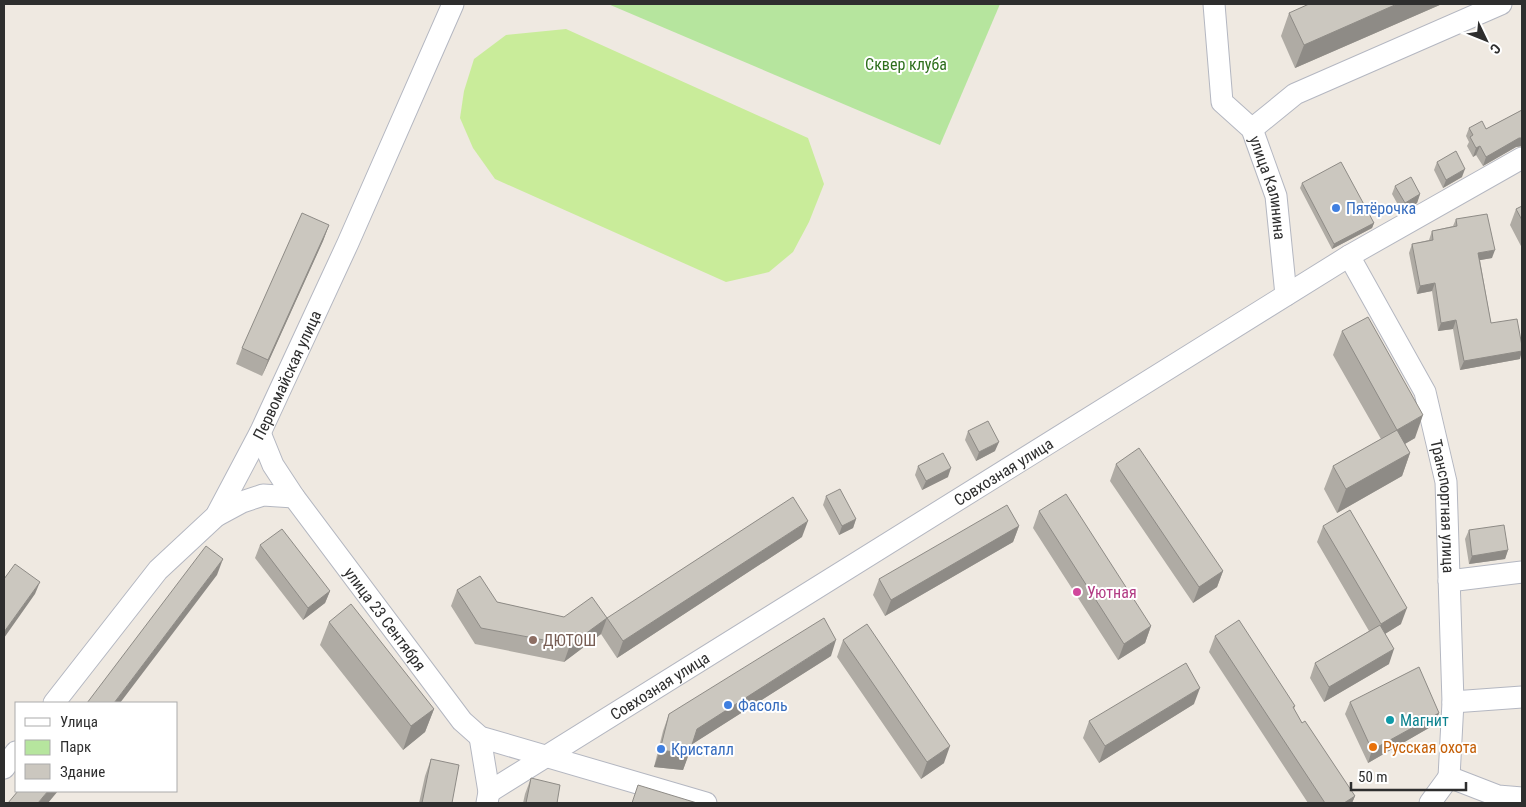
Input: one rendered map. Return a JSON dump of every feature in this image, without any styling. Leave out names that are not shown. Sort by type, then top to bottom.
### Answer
[{"type":"street","name":"Первомайская улица","points":[[55,702],[158,570],[216,516],[260,433],[348,243],[452,4]]},
{"type":"street","name":"улица Калинина","points":[[1214,4],[1222,102],[1252,129],[1276,196],[1286,295]]},
{"type":"street","points":[[1252,129],[1295,94],[1501,4]]},
{"type":"street","name":"Совхозная улица","points":[[488,797],[547,756],[1286,295],[1350,256],[1522,158]]},
{"type":"street","name":"Транспортная улица","points":[[1350,256],[1425,392],[1446,482],[1453,702],[1448,777]]},
{"type":"street","name":"улица 23 Сентября","points":[[260,433],[273,465],[294,497],[462,721],[480,737],[706,803]]},
{"type":"street","points":[[216,516],[242,502],[263,495],[294,497]]},
{"type":"street","points":[[1449,581],[1522,572]]},
{"type":"street","points":[[1453,702],[1522,696]]},
{"type":"street","points":[[480,737],[488,797]]},
{"type":"street","points":[[4,768],[15,753]]},
{"type":"street","points":[[1430,803],[1448,777],[1498,796],[1522,798]]},
{"type":"green space","name":"Сквер клуба","points":[[608,4],[1000,4],[940,145]]},
{"type":"green space","points":[[566,29],[808,138],[824,184],[809,222],[793,252],[769,272],[726,282],[495,179],[473,148],[460,118],[464,91],[474,59],[506,35]]},
{"type":"building","points":[[1309,4],[1397,4],[1304,45],[1289,13]]},
{"type":"building","points":[[1522,110],[1522,138],[1486,157],[1480,146],[1476,148],[1470,137],[1473,135],[1469,128],[1482,121],[1486,129]]},
{"type":"building","points":[[1456,151],[1465,169],[1446,180],[1437,162]]},
{"type":"building","name":"Пятёрочка","points":[[1341,162],[1374,223],[1334,244],[1302,183]]},
{"type":"building","points":[[1411,177],[1420,194],[1405,203],[1395,186]]},
{"type":"building","points":[[1522,206],[1522,220],[1516,209]]},
{"type":"building","points":[[302,213],[329,225],[268,360],[242,348]]},
{"type":"building","points":[[1487,214],[1495,250],[1478,253],[1491,323],[1517,319],[1522,351],[1464,361],[1456,320],[1441,323],[1435,283],[1420,286],[1412,244],[1433,240],[1432,231],[1457,226],[1456,219]]},
{"type":"building","points":[[1368,317],[1423,415],[1397,430],[1342,331]]},
{"type":"building","points":[[988,421],[999,442],[979,452],[968,431]]},
{"type":"building","points":[[1397,430],[1410,453],[1346,489],[1333,466]]},
{"type":"building","points":[[1139,448],[1223,571],[1199,587],[1116,464]]},
{"type":"building","points":[[943,453],[951,468],[926,481],[918,466]]},
{"type":"building","points":[[840,489],[856,519],[842,526],[826,496]]},
{"type":"building","points":[[1066,494],[1151,626],[1124,644],[1039,511]]},
{"type":"building","points":[[793,497],[808,521],[623,641],[607,618]]},
{"type":"building","points":[[1007,505],[1019,526],[891,600],[879,579]]},
{"type":"building","points":[[1350,510],[1407,608],[1381,624],[1323,526]]},
{"type":"building","points":[[1504,525],[1508,550],[1472,556],[1469,530]]},
{"type":"building","points":[[282,529],[330,591],[308,608],[260,545]]},
{"type":"building","points":[[206,546],[223,559],[115,702],[88,702]]},
{"type":"building","points":[[15,564],[40,582],[4,632],[4,579]]},
{"type":"building","points":[[480,576],[497,602],[564,617],[592,597],[607,618],[570,645],[481,628],[457,590]]},
{"type":"building","points":[[351,604],[434,709],[411,726],[329,622]]},
{"type":"building","points":[[824,618],[836,640],[697,729],[689,754],[660,750],[669,714]]},
{"type":"building","points":[[1239,620],[1295,706],[1293,707],[1302,723],[1305,721],[1355,796],[1344,803],[1325,803],[1215,636]]},
{"type":"building","points":[[867,624],[950,746],[927,762],[843,640]]},
{"type":"building","points":[[1380,625],[1394,649],[1329,687],[1315,663]]},
{"type":"building","points":[[1186,663],[1200,688],[1105,746],[1089,721]]},
{"type":"building","name":"Магнит","points":[[1419,667],[1439,713],[1372,750],[1350,702]]},
{"type":"building","points":[[431,759],[459,765],[452,803],[422,803]]},
{"type":"building","points":[[531,778],[560,785],[557,803],[526,803]]},
{"type":"building","points":[[638,785],[697,803],[632,803]]},
{"type":"building","points":[[17,792],[47,792],[38,803],[8,803]]},
{"type":"place","name":"Пятёрочка","points":[[1336,208]]},
{"type":"place","name":"Уютная","points":[[1077,592]]},
{"type":"place","name":"ДЮТОШ","points":[[533,640]]},
{"type":"place","name":"Фасоль","points":[[728,705]]},
{"type":"place","name":"Магнит","points":[[1390,720]]},
{"type":"place","name":"Русская охота","points":[[1373,747]]},
{"type":"place","name":"Кристалл","points":[[661,749]]}]
